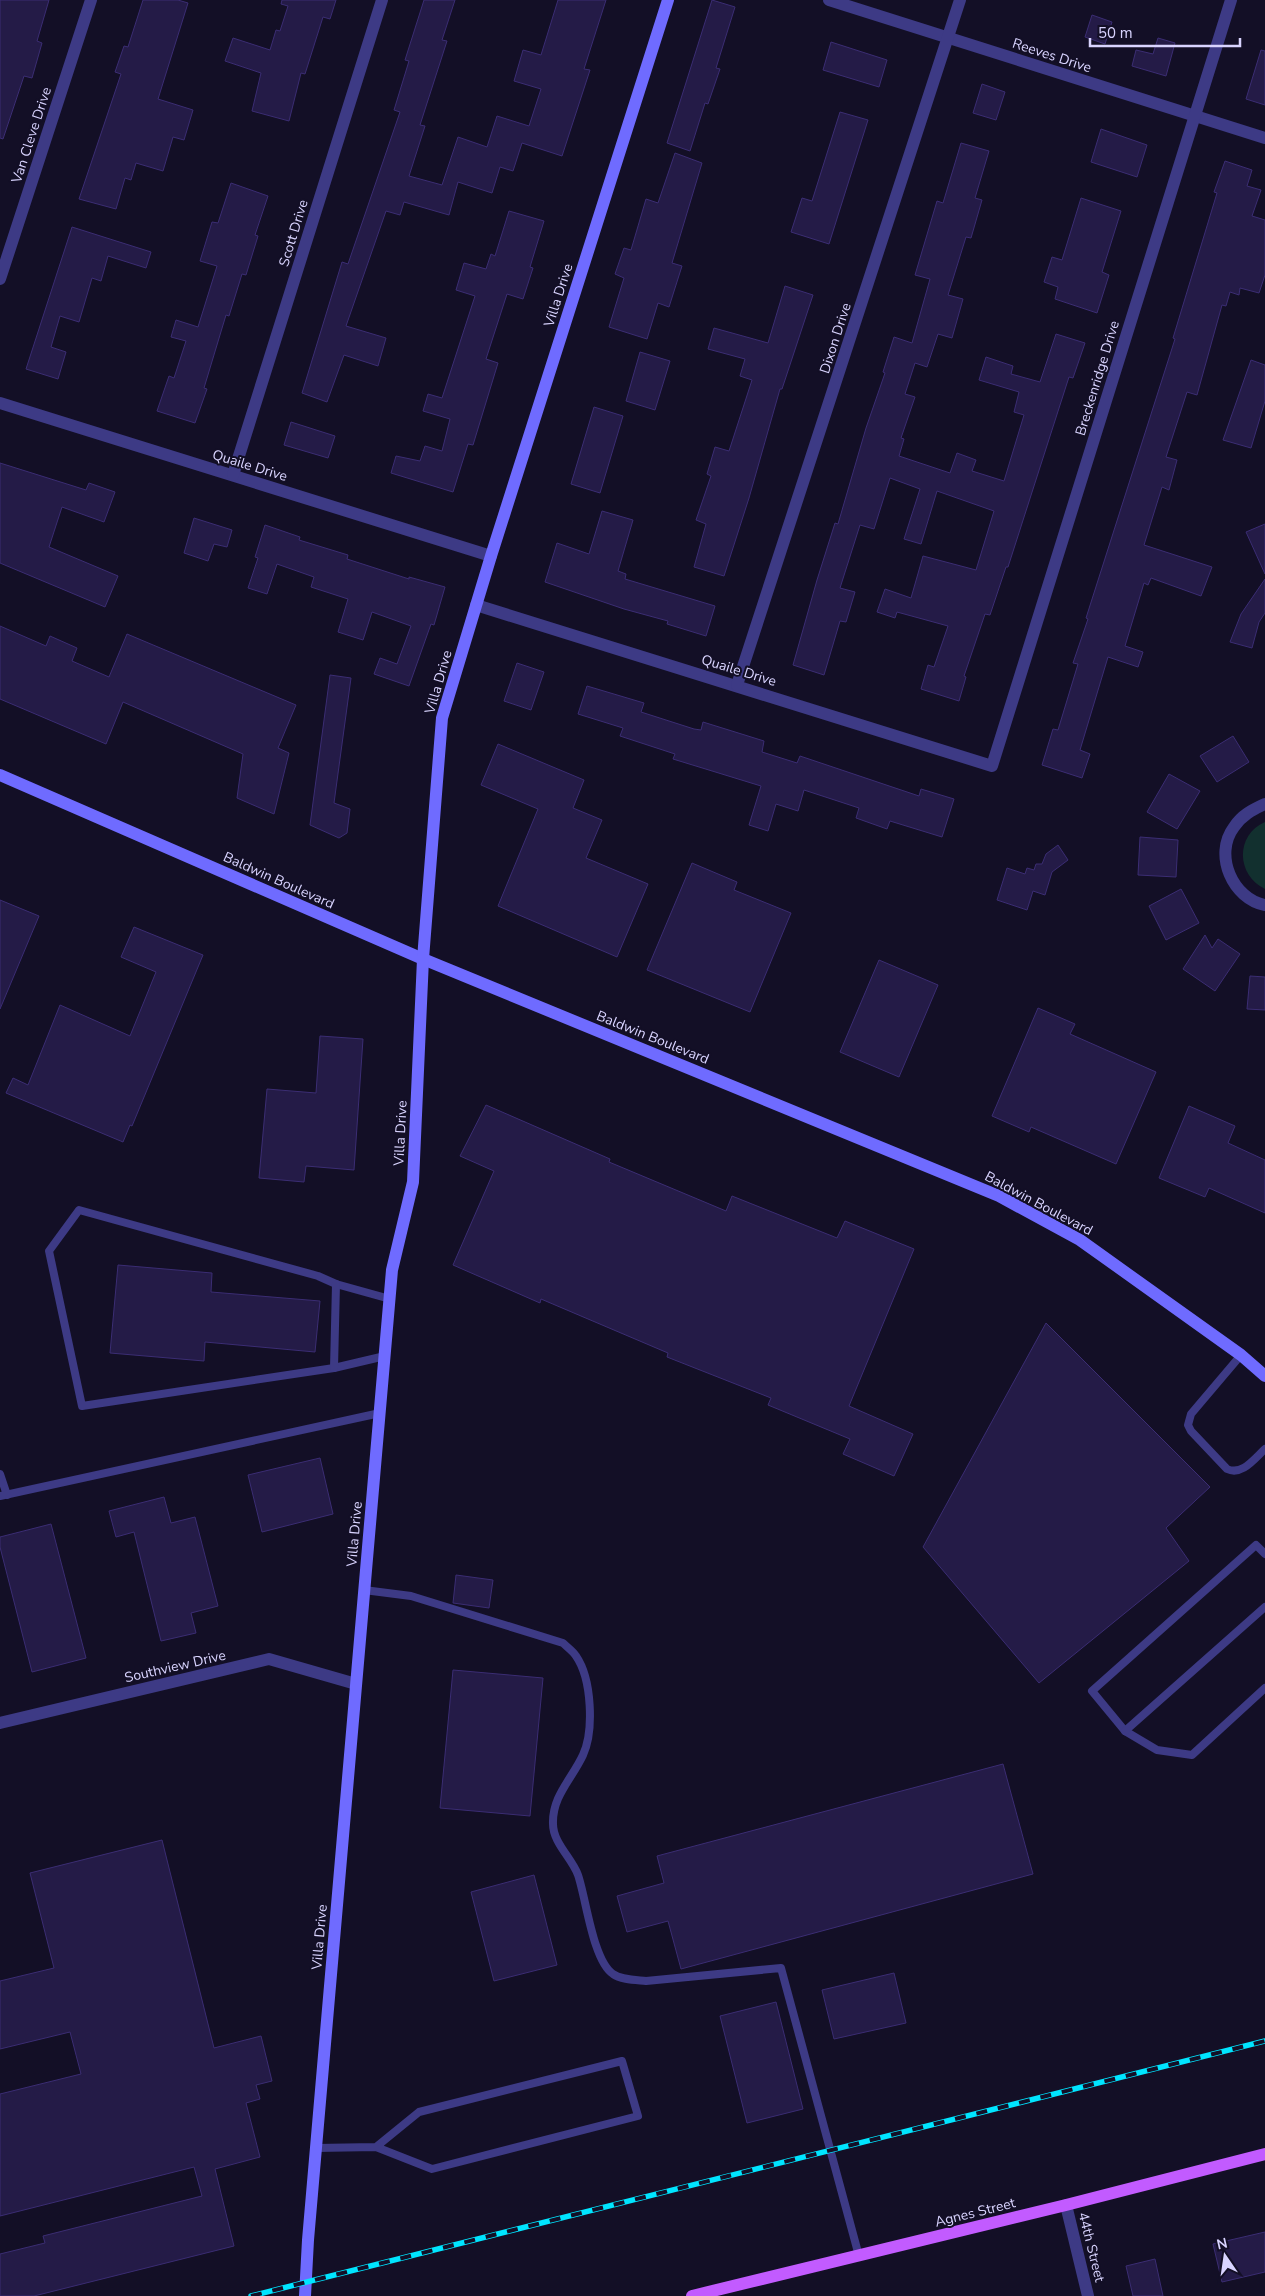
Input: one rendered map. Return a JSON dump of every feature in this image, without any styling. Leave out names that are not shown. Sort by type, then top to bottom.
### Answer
[{"type":"main road","name":"Agnes Street","points":[[692,2296],[1066,2205],[1265,2154]]},
{"type":"street","name":"Van Cleve Drive","points":[[0,279],[91,0]]},
{"type":"street","name":"Scott Drive","points":[[233,475],[382,0]]},
{"type":"street","name":"Villa Drive","points":[[306,2296],[316,2148],[392,1270],[412,1182],[423,959],[442,718],[491,556],[668,0]]},
{"type":"street","name":"Reeves Drive","points":[[829,0],[1265,138]]},
{"type":"street","name":"Dixon Drive","points":[[737,685],[960,0]]},
{"type":"street","name":"Breckenridge Drive","points":[[992,766],[1231,0]]},
{"type":"street","name":"Quaile Drive","points":[[0,403],[491,556]]},
{"type":"street","name":"Quaile Drive","points":[[476,605],[992,766]]},
{"type":"street","name":"Baldwin Boulevard","points":[[0,775],[423,959],[999,1196],[1080,1240],[1241,1354],[1260,1364],[1265,1376]]},
{"type":"street","points":[[1265,804],[1248,812],[1232,828],[1226,850],[1228,872],[1239,890],[1256,904],[1265,906]]},
{"type":"street","name":"Southview Drive","points":[[0,1723],[269,1659],[356,1684]]},
{"type":"street","name":"44th Street","points":[[1066,2205],[1088,2296]]},
{"type":"lane","points":[[384,1356],[334,1368],[82,1406],[48,1251],[79,1210],[318,1276],[336,1284],[390,1299]]},
{"type":"lane","points":[[334,1368],[336,1284]]},
{"type":"lane","points":[[1241,1354],[1191,1414],[1188,1425],[1227,1469],[1234,1472],[1241,1470],[1265,1449]]},
{"type":"lane","points":[[0,1474],[3,1496],[380,1413]]},
{"type":"lane","points":[[1265,1554],[1256,1545],[1092,1691],[1125,1731],[1157,1750],[1192,1755],[1265,1688]]},
{"type":"lane","points":[[364,1590],[411,1596],[563,1643],[576,1655],[585,1674],[589,1706],[589,1738],[582,1756],[556,1802],[553,1825],[557,1839],[578,1873],[600,1957],[613,1974],[631,1980],[646,1981],[781,1968],[859,2256]]},
{"type":"lane","points":[[1125,1731],[1265,1607]]},
{"type":"lane","points":[[316,2148],[376,2147],[432,2170],[638,2116],[622,2062],[419,2112],[376,2147]]},
{"type":"green space","points":[[1265,822],[1265,889],[1255,883],[1249,874],[1244,865],[1243,855],[1244,845],[1248,836],[1255,828]]},
{"type":"building","points":[[0,0],[49,0],[37,41],[42,43],[32,78],[24,76],[3,139],[0,138]]},
{"type":"building","points":[[143,0],[178,0],[188,3],[158,99],[193,110],[184,140],[173,137],[163,171],[136,163],[131,180],[125,178],[116,209],[79,199],[121,74],[115,72],[124,46],[128,47]]},
{"type":"building","points":[[282,0],[336,0],[330,19],[323,17],[305,74],[301,73],[289,121],[252,111],[261,73],[225,61],[233,38],[270,50],[276,30],[280,31],[288,6],[281,4]]},
{"type":"building","points":[[424,0],[455,0],[442,40],[447,41],[420,125],[425,126],[409,176],[442,185],[458,137],[487,147],[497,116],[529,126],[541,89],[514,81],[523,50],[541,55],[558,0],[606,0],[584,69],[590,70],[562,156],[522,143],[513,171],[500,167],[492,193],[458,182],[449,215],[404,202],[400,215],[386,211],[346,326],[386,338],[378,366],[344,355],[327,402],[302,393],[342,262],[348,264],[400,112],[394,110],[409,61],[405,60]]},
{"type":"building","points":[[712,0],[735,7],[716,68],[720,69],[708,104],[705,103],[690,151],[667,143]]},
{"type":"building","points":[[1092,15],[1112,22],[1105,44],[1085,37]]},
{"type":"building","points":[[1158,38],[1175,43],[1166,76],[1132,66],[1136,50],[1153,54]]},
{"type":"building","points":[[831,42],[887,60],[879,87],[823,70]]},
{"type":"building","points":[[1261,50],[1265,51],[1265,105],[1246,99]]},
{"type":"building","points":[[982,84],[1005,92],[996,120],[973,113]]},
{"type":"building","points":[[840,112],[868,120],[829,244],[791,232],[802,198],[812,201]]},
{"type":"building","points":[[1101,129],[1147,145],[1137,177],[1091,162]]},
{"type":"building","points":[[961,143],[989,151],[975,198],[982,200],[971,238],[966,237],[948,295],[963,299],[952,338],[938,334],[927,367],[915,363],[905,394],[915,397],[901,438],[904,439],[899,456],[950,473],[957,453],[976,460],[972,471],[1004,481],[1024,415],[1014,412],[1019,392],[979,380],[986,357],[1013,366],[1011,374],[1040,382],[1056,334],[1085,343],[1073,378],[1069,377],[1008,567],[1006,567],[990,615],[985,614],[964,676],[966,677],[959,701],[921,689],[928,665],[934,667],[948,626],[897,612],[895,618],[877,612],[885,589],[911,598],[923,556],[976,570],[994,511],[937,491],[921,544],[904,539],[920,489],[890,478],[874,529],[860,525],[840,588],[855,592],[846,622],[840,621],[824,675],[793,665],[817,580],[835,523],[838,524],[866,428],[885,373],[883,372],[894,337],[912,343],[930,279],[915,275],[937,201],[943,203]]},
{"type":"building","points":[[675,153],[702,163],[672,263],[682,266],[669,307],[658,303],[647,339],[609,327],[624,278],[615,274],[624,248],[631,250],[646,199],[658,203]]},
{"type":"building","points":[[1225,161],[1252,170],[1247,186],[1261,190],[1252,216],[1265,220],[1265,275],[1259,293],[1240,288],[1239,295],[1230,292],[1226,306],[1222,305],[1197,395],[1187,392],[1166,457],[1177,460],[1169,490],[1162,487],[1144,545],[1212,567],[1201,596],[1151,578],[1148,585],[1144,583],[1125,646],[1143,652],[1138,667],[1108,657],[1080,750],[1090,754],[1082,778],[1042,765],[1053,729],[1058,730],[1078,664],[1073,663],[1088,619],[1086,618],[1175,339],[1173,338],[1217,193],[1214,192]]},
{"type":"building","points":[[231,183],[268,196],[255,235],[258,236],[246,275],[242,274],[229,316],[226,315],[204,388],[207,389],[195,423],[157,411],[169,376],[174,378],[186,341],[171,337],[176,320],[198,327],[217,266],[200,261],[212,222],[218,223]]},
{"type":"building","points":[[1081,198],[1121,211],[1102,272],[1109,275],[1097,313],[1055,299],[1058,287],[1044,282],[1052,257],[1062,260]]},
{"type":"building","points":[[509,211],[544,221],[530,267],[533,268],[523,299],[507,294],[486,359],[498,363],[473,445],[468,444],[453,492],[391,473],[396,456],[420,461],[425,446],[442,451],[450,419],[423,411],[428,394],[442,398],[475,296],[456,290],[464,263],[486,269],[491,254],[495,256]]},
{"type":"building","points":[[72,227],[151,252],[146,268],[108,256],[101,281],[92,278],[79,322],[60,316],[51,347],[66,352],[58,379],[26,369]]},
{"type":"building","points":[[785,286],[813,295],[782,389],[780,389],[749,498],[724,576],[694,567],[706,524],[696,520],[711,476],[707,474],[715,447],[729,451],[752,380],[740,376],[745,359],[708,349],[714,328],[768,343]]},
{"type":"building","points":[[640,352],[670,361],[655,410],[626,401]]},
{"type":"building","points":[[1251,360],[1265,365],[1265,401],[1251,448],[1223,440]]},
{"type":"building","points":[[594,407],[623,416],[600,493],[571,484]]},
{"type":"building","points":[[291,422],[335,436],[328,458],[284,445]]},
{"type":"building","points":[[0,463],[86,490],[89,483],[115,492],[104,522],[62,507],[49,547],[118,576],[105,607],[0,563]]},
{"type":"building","points":[[602,511],[633,520],[618,571],[626,574],[625,579],[715,606],[706,636],[667,624],[668,621],[624,609],[545,582],[557,543],[589,554]]},
{"type":"building","points":[[194,518],[232,530],[227,547],[214,544],[208,561],[184,553]]},
{"type":"building","points":[[1265,524],[1265,574],[1246,532]]},
{"type":"building","points":[[265,525],[300,537],[299,540],[348,555],[347,559],[409,579],[409,577],[445,587],[434,625],[431,624],[409,686],[374,674],[380,658],[397,664],[411,626],[372,612],[363,640],[338,632],[348,599],[311,587],[314,577],[277,564],[267,594],[248,588],[258,558],[255,557]]},
{"type":"building","points":[[1265,579],[1265,613],[1259,622],[1252,648],[1230,642],[1241,614]]},
{"type":"building","points":[[0,626],[46,646],[50,636],[77,648],[72,661],[109,677],[127,634],[296,705],[278,748],[289,753],[274,814],[237,798],[243,754],[123,702],[106,744],[0,699]]},
{"type":"building","points":[[517,663],[544,672],[531,710],[504,701]]},
{"type":"building","points":[[330,675],[351,678],[334,803],[350,809],[347,833],[339,838],[310,825]]},
{"type":"building","points":[[587,686],[644,703],[641,712],[694,729],[701,730],[703,722],[764,741],[762,752],[797,763],[800,756],[919,796],[921,789],[954,799],[942,837],[890,821],[887,829],[856,818],[859,808],[804,790],[798,811],[776,804],[768,831],[749,825],[761,786],[673,759],[675,754],[620,736],[623,728],[578,714]]},
{"type":"building","points":[[1233,736],[1249,762],[1217,782],[1200,756]]},
{"type":"building","points":[[498,744],[584,780],[573,808],[602,820],[586,858],[648,884],[617,957],[498,906],[538,809],[481,785]]},
{"type":"building","points":[[1169,774],[1200,791],[1177,829],[1147,812]]},
{"type":"building","points":[[1140,837],[1178,840],[1176,877],[1138,875]]},
{"type":"building","points":[[1058,845],[1068,860],[1052,872],[1045,895],[1033,891],[1027,910],[997,900],[1007,868],[1025,874],[1027,868],[1034,870],[1036,864],[1042,864],[1046,854]]},
{"type":"building","points":[[692,863],[737,882],[734,890],[791,913],[750,1012],[647,970]]},
{"type":"building","points":[[1181,889],[1199,923],[1166,940],[1149,906]]},
{"type":"building","points":[[0,900],[39,916],[0,1009]]},
{"type":"building","points":[[134,927],[203,955],[132,1126],[130,1125],[123,1142],[6,1093],[13,1078],[28,1085],[60,1005],[130,1036],[156,972],[121,957]]},
{"type":"building","points":[[1205,935],[1212,948],[1218,939],[1240,954],[1215,991],[1183,969]]},
{"type":"building","points":[[879,960],[938,985],[899,1077],[840,1052]]},
{"type":"building","points":[[1250,976],[1265,977],[1265,1010],[1247,1009]]},
{"type":"building","points":[[1038,1008],[1075,1024],[1070,1034],[1156,1072],[1116,1164],[1031,1127],[1029,1132],[992,1116]]},
{"type":"building","points":[[320,1036],[363,1039],[354,1170],[306,1166],[304,1182],[259,1178],[267,1089],[316,1093]]},
{"type":"building","points":[[486,1105],[610,1159],[609,1162],[726,1211],[732,1196],[837,1238],[845,1221],[914,1249],[849,1406],[913,1434],[894,1476],[843,1454],[850,1439],[768,1405],[771,1398],[667,1357],[668,1353],[541,1299],[540,1303],[453,1265],[494,1171],[460,1156]]},
{"type":"building","points":[[1189,1106],[1235,1126],[1228,1143],[1265,1160],[1265,1213],[1209,1188],[1205,1197],[1159,1178]]},
{"type":"building","points":[[118,1265],[212,1273],[211,1292],[320,1301],[315,1352],[205,1342],[204,1361],[110,1353]]},
{"type":"building","points":[[1046,1323],[1210,1487],[1166,1528],[1189,1561],[1039,1683],[923,1547]]},
{"type":"building","points":[[320,1458],[333,1514],[262,1532],[248,1475]]},
{"type":"building","points":[[164,1497],[171,1523],[195,1517],[218,1606],[191,1613],[196,1633],[161,1641],[134,1532],[116,1537],[109,1511]]},
{"type":"building","points":[[51,1524],[86,1658],[32,1672],[0,1547],[0,1537]]},
{"type":"building","points":[[456,1575],[493,1580],[489,1608],[453,1603]]},
{"type":"building","points":[[453,1670],[543,1678],[530,1816],[440,1808]]},
{"type":"building","points":[[1003,1764],[1033,1874],[681,1969],[668,1921],[627,1932],[617,1896],[664,1883],[657,1856]]},
{"type":"building","points":[[162,1840],[214,2048],[261,2036],[272,2081],[256,2085],[260,2099],[246,2103],[260,2157],[215,2169],[234,2246],[34,2296],[0,2296],[0,2254],[45,2243],[43,2236],[202,2196],[194,2167],[0,2216],[0,2094],[81,2074],[70,2032],[0,2049],[0,1981],[54,1968],[30,1873]]},
{"type":"building","points":[[534,1875],[557,1965],[494,1981],[471,1892]]},
{"type":"building","points":[[894,1973],[906,2023],[834,2039],[822,1990]]},
{"type":"building","points":[[776,2002],[803,2109],[747,2123],[720,2016]]},
{"type":"building","points":[[1265,2232],[1265,2272],[1222,2282],[1213,2244]]},
{"type":"building","points":[[1155,2259],[1163,2296],[1133,2296],[1126,2266]]},
{"type":"railway","points":[[251,2296],[1265,2041]]}]
